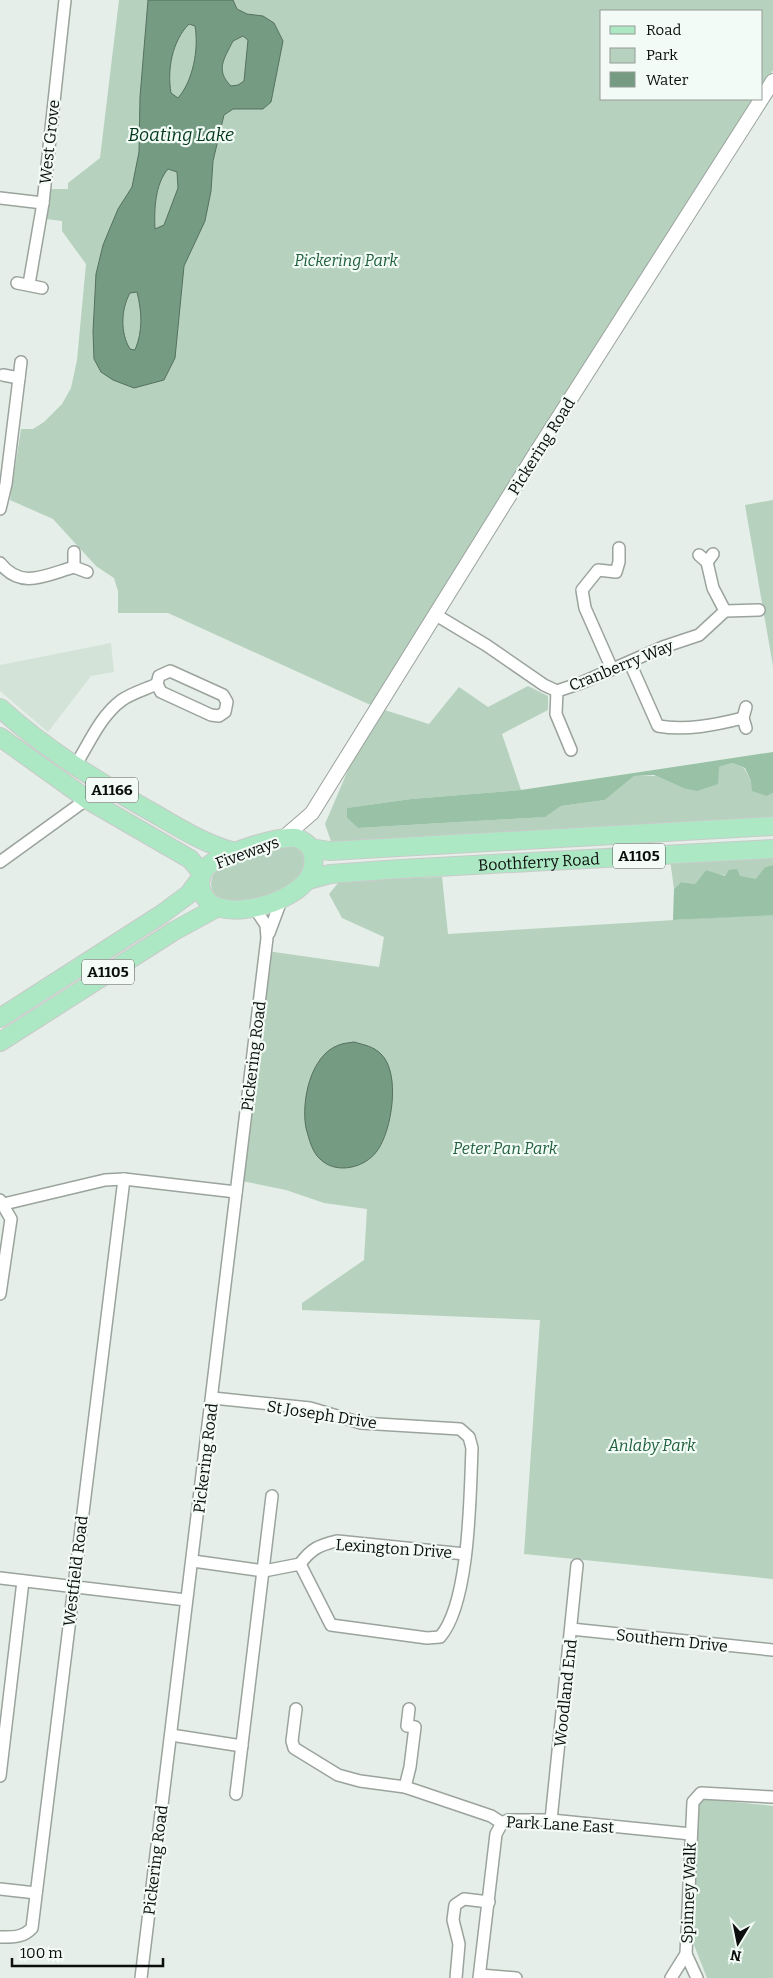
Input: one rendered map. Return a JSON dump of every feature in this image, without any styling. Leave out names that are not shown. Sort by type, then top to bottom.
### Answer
[{"type":"main road","name":"A1166","points":[[3,717],[105,786],[196,838],[235,852]]},
{"type":"main road","name":"A1166","points":[[0,737],[88,800],[190,859],[198,865],[201,876]]},
{"type":"main road","name":"Boothferry Road","points":[[309,846],[328,851],[773,826]]},
{"type":"main road","name":"Fiveways","points":[[218,907],[206,900],[200,885],[201,876],[211,863],[235,852],[282,839],[296,838],[309,846]]},
{"type":"main road","points":[[308,880],[314,868],[309,846]]},
{"type":"main road","name":"Boothferry Road","points":[[308,880],[330,874],[400,869],[773,849]]},
{"type":"main road","name":"A1105","points":[[0,1018],[162,914],[189,894],[201,876]]},
{"type":"main road","name":"A1105","points":[[0,1042],[174,931],[218,907],[232,909],[254,907],[282,898],[308,880]]},
{"type":"street","name":"West Grove","points":[[30,284],[43,203],[65,0]]},
{"type":"street","name":"Pickering Road","points":[[763,97],[773,81]]},
{"type":"street","name":"Pickering Road","points":[[309,846],[307,827],[312,813],[761,100]]},
{"type":"street","points":[[0,198],[43,203]]},
{"type":"street","points":[[16,283],[30,284],[42,288]]},
{"type":"street","points":[[0,509],[21,362]]},
{"type":"street","points":[[3,375],[19,378]]},
{"type":"street","points":[[612,669],[585,608],[582,590],[598,570],[616,572],[619,562],[619,548]]},
{"type":"street","points":[[74,552],[74,567]]},
{"type":"street","points":[[706,557],[713,588],[725,611],[759,610]]},
{"type":"street","points":[[0,563],[9,574],[17,578],[40,577],[74,567],[86,572]]},
{"type":"street","name":"Cranberry Way","points":[[436,615],[486,645],[544,685],[557,690],[581,684],[663,647],[698,635],[725,611]]},
{"type":"street","points":[[630,663],[658,726],[672,729],[744,723],[746,707]]},
{"type":"street","points":[[75,766],[108,713],[123,699],[157,684],[162,673],[174,672],[224,696],[227,702],[227,709],[218,716],[211,715],[164,694],[157,684]]},
{"type":"street","points":[[557,690],[556,714],[571,750]]},
{"type":"street","points":[[0,862],[105,786]]},
{"type":"street","name":"Pickering Road","points":[[282,839],[312,813]]},
{"type":"street","name":"Pickering Road","points":[[267,938],[282,898]]},
{"type":"street","name":"Pickering Road","points":[[141,1978],[186,1600],[193,1561],[213,1398],[267,938],[266,925],[254,907]]},
{"type":"street","points":[[0,1294],[11,1219],[1,1203],[105,1180],[124,1179],[236,1192]]},
{"type":"street","name":"Westfield Road","points":[[0,1937],[16,1938],[28,1933],[32,1928],[124,1179]]},
{"type":"street","name":"St Joseph Drive","points":[[213,1398],[310,1408],[361,1422],[460,1429],[470,1436],[472,1448],[468,1516]]},
{"type":"street","points":[[236,1794],[272,1496]]},
{"type":"street","name":"Lexington Drive","points":[[465,1554],[337,1541],[317,1546],[308,1553],[300,1564],[331,1625],[426,1638],[440,1637],[448,1627],[461,1584],[465,1554],[468,1516]]},
{"type":"street","points":[[193,1561],[264,1571],[300,1564]]},
{"type":"street","name":"Woodland End","points":[[551,1820],[577,1565]]},
{"type":"street","points":[[0,1578],[186,1600]]},
{"type":"street","points":[[0,1776],[23,1581]]},
{"type":"street","name":"Southern Drive","points":[[571,1629],[773,1650]]},
{"type":"street","name":"Park Lane East","points":[[296,1709],[292,1741],[294,1748],[338,1775],[360,1781],[405,1787],[491,1816],[502,1823],[508,1820],[551,1820],[691,1834]]},
{"type":"street","points":[[405,1787],[410,1767],[414,1727],[407,1726],[409,1709]]},
{"type":"street","points":[[171,1735],[242,1746]]},
{"type":"street","name":"Spinney Walk","points":[[671,1978],[686,1954],[693,1802],[701,1793],[773,1797]]},
{"type":"street","points":[[502,1823],[496,1834],[479,1977],[516,1978]]},
{"type":"street","points":[[0,1889],[36,1893]]},
{"type":"street","points":[[456,1978],[460,1944],[452,1920],[454,1905],[464,1899],[489,1902]]},
{"type":"street","points":[[686,1954],[697,1978]]},
{"type":"shaded area","points":[[111,643],[114,672],[91,676],[48,732],[0,691],[0,665]]},
{"type":"shaded area","points":[[773,752],[773,793],[767,796],[752,791],[751,781],[745,768],[732,763],[719,767],[718,784],[697,791],[683,788],[654,775],[634,776],[605,800],[561,806],[545,817],[358,828],[347,818],[347,808],[411,799],[521,790]]},
{"type":"shaded area","points":[[773,865],[773,915],[673,920],[674,889],[681,882],[695,884],[706,870],[725,876],[729,870],[737,869],[740,876],[756,879],[765,867]]},
{"type":"green space","name":"Pickering Park","points":[[119,0],[773,0],[773,70],[763,86],[763,10],[600,10],[600,100],[754,100],[375,707],[168,613],[118,613],[118,591],[114,578],[96,566],[53,519],[10,500],[21,429],[33,429],[44,422],[62,404],[71,388],[77,360],[86,264],[62,231],[62,221],[47,219],[51,189],[68,189],[68,183],[100,158]]},
{"type":"green space","points":[[773,500],[773,666],[745,505]]},
{"type":"green space","points":[[528,686],[548,696],[548,710],[502,734],[521,790],[411,799],[348,808],[347,818],[358,828],[544,817],[561,806],[605,800],[634,776],[656,776],[683,788],[719,767],[732,763],[744,768],[751,781],[767,796],[773,793],[773,819],[332,844],[325,824],[375,707],[429,724],[459,687],[488,707]]},
{"type":"green space","points":[[295,844],[304,850],[306,866],[302,875],[294,882],[270,894],[242,900],[221,898],[214,892],[211,884],[213,875],[220,868],[243,857]]},
{"type":"green space","points":[[773,854],[773,865],[765,867],[756,880],[718,874],[706,870],[695,884],[681,882],[674,889],[670,859]]},
{"type":"green space","name":"Peter Pan Park","points":[[442,877],[448,934],[773,914],[773,1579],[524,1554],[540,1320],[302,1310],[302,1303],[364,1260],[367,1209],[324,1203],[286,1190],[242,1181],[267,951],[379,967],[384,937],[342,918],[329,894],[340,881]]},
{"type":"green space","points":[[705,1799],[773,1806],[773,1978],[707,1978],[692,1940],[696,1804]]},
{"type":"water","name":"Boating Lake","points":[[148,0],[233,0],[237,9],[247,14],[263,16],[274,23],[283,41],[271,102],[263,109],[233,109],[224,115],[213,161],[211,191],[205,221],[184,266],[175,358],[164,380],[134,388],[113,380],[101,372],[94,359],[93,332],[96,274],[103,245],[118,209],[132,187],[139,152],[140,97]],"holes":[[[189,24],[195,26],[196,45],[194,64],[188,83],[178,98],[171,93],[170,66],[175,47]],[[243,36],[248,40],[244,81],[238,85],[231,86],[223,75],[222,69],[224,59],[233,41]],[[168,169],[177,172],[178,188],[164,225],[155,229],[156,198]],[[137,292],[141,314],[138,343],[135,350],[130,349],[123,328],[123,314],[130,293]]]},
{"type":"water","points":[[354,1042],[375,1049],[387,1063],[391,1074],[392,1088],[390,1117],[382,1142],[372,1157],[358,1165],[342,1168],[334,1167],[320,1159],[311,1145],[306,1128],[305,1105],[310,1080],[314,1069],[321,1059],[329,1050],[344,1043]]},
{"type":"park label","name":"Anlaby Park","points":[[652,1445]]}]
